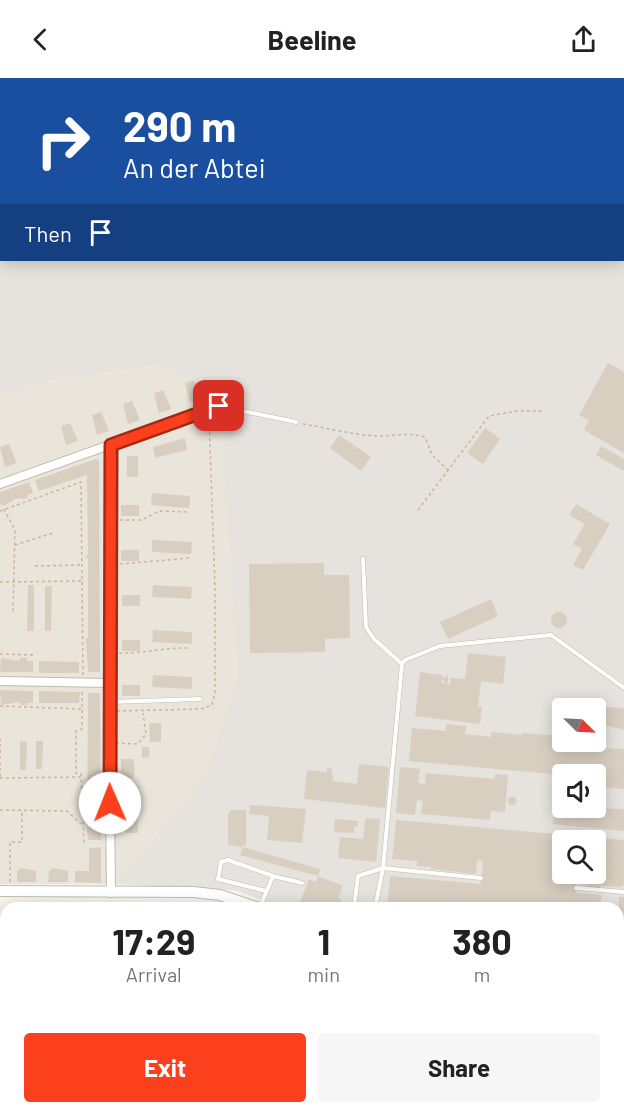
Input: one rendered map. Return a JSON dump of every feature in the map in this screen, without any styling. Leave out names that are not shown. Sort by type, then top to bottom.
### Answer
[{"type":"street","points":[[0,484],[219,406]]},
{"type":"street","points":[[111,445],[109,653],[111,893]]},
{"type":"street","points":[[0,681],[109,683]]},
{"type":"street","points":[[5,891],[211,894],[238,902]]},
{"type":"lane","points":[[219,406],[296,422]]},
{"type":"lane","points":[[363,559],[366,627],[374,639],[402,664]]},
{"type":"lane","points":[[376,902],[383,868],[402,664],[412,656],[440,646],[551,634],[624,688]]},
{"type":"lane","points":[[109,706],[200,699]]},
{"type":"lane","points":[[266,891],[218,879],[221,862],[228,860],[273,876],[302,883]]},
{"type":"lane","points":[[355,902],[358,876],[383,868],[481,878]]},
{"type":"lane","points":[[261,902],[273,876]]},
{"type":"lane","points":[[576,888],[624,892]]},
{"type":"path","points":[[109,706],[143,712],[201,709],[212,705],[215,692],[215,587],[207,409]]},
{"type":"path","points":[[418,510],[489,416],[544,411]]},
{"type":"path","points":[[296,422],[360,434],[425,437],[432,455],[448,470]]},
{"type":"path","points":[[0,511],[81,482],[83,683],[82,729],[76,731],[76,773],[81,774],[84,844]]},
{"type":"path","points":[[4,510],[15,530],[13,614]]},
{"type":"path","points":[[110,520],[142,520],[159,511],[188,512]]},
{"type":"path","points":[[14,545],[53,533]]},
{"type":"path","points":[[110,564],[141,564],[162,559],[190,558]]},
{"type":"path","points":[[35,566],[82,565]]},
{"type":"path","points":[[0,582],[82,581]]},
{"type":"path","points":[[39,586],[40,582]]},
{"type":"path","points":[[109,653],[141,654],[161,647],[190,648]]},
{"type":"path","points":[[0,654],[36,655]]},
{"type":"path","points":[[0,706],[82,709]]},
{"type":"path","points":[[109,743],[138,744],[146,734],[143,712]]},
{"type":"path","points":[[0,738],[0,778],[81,777]]},
{"type":"path","points":[[0,810],[67,811],[82,824]]},
{"type":"path","points":[[5,891],[10,842],[22,842],[22,810]]},
{"type":"shaded area","points":[[0,261],[624,261],[624,902],[268,902],[235,890],[116,884],[205,776],[238,674],[218,388],[158,365],[50,381],[0,398]]},
{"type":"shaded area","points":[[159,365],[218,388],[239,674],[205,776],[116,884],[0,884],[0,398],[50,381]]},
{"type":"building","points":[[608,363],[624,372],[624,453],[584,430],[589,420],[579,415]]},
{"type":"building","points":[[194,380],[202,398],[190,402],[185,383]]},
{"type":"building","points":[[163,390],[171,409],[159,413],[154,393]]},
{"type":"building","points":[[132,401],[140,420],[128,424],[123,404]]},
{"type":"building","points":[[101,412],[109,431],[97,435],[92,415]]},
{"type":"building","points":[[70,423],[78,441],[66,445],[61,426]]},
{"type":"building","points":[[485,428],[500,439],[483,464],[467,453]]},
{"type":"building","points":[[339,435],[371,457],[361,471],[330,448]]},
{"type":"building","points":[[185,438],[187,450],[155,458],[153,447]]},
{"type":"building","points":[[9,444],[17,463],[5,467],[0,447]]},
{"type":"building","points":[[601,446],[624,459],[624,471],[596,455]]},
{"type":"building","points":[[127,456],[138,456],[138,477],[127,477]]},
{"type":"building","points":[[96,459],[99,461],[100,672],[88,672],[86,638],[88,638],[88,558],[85,558],[88,554],[87,475],[39,491],[35,480]]},
{"type":"building","points":[[29,482],[33,493],[27,495],[28,498],[15,499],[4,506],[0,504],[0,492]]},
{"type":"building","points":[[152,493],[190,496],[189,508],[151,505]]},
{"type":"building","points":[[576,504],[610,524],[583,570],[573,565],[582,549],[573,544],[585,524],[569,515]]},
{"type":"building","points":[[121,505],[139,505],[139,516],[121,516]]},
{"type":"building","points":[[152,540],[192,542],[191,554],[152,552]]},
{"type":"building","points":[[121,550],[139,550],[139,561],[121,561]]},
{"type":"building","points":[[324,563],[324,575],[349,575],[350,638],[325,639],[325,652],[250,653],[249,564]]},
{"type":"building","points":[[28,585],[34,585],[34,631],[27,631]]},
{"type":"building","points":[[153,585],[192,587],[191,599],[152,597]]},
{"type":"building","points":[[45,586],[52,586],[51,631],[45,631]]},
{"type":"building","points":[[122,595],[140,595],[140,606],[122,606]]},
{"type":"building","points":[[491,599],[498,616],[448,639],[440,622]]},
{"type":"building","points":[[559,612],[565,614],[567,620],[565,626],[559,628],[553,626],[551,620],[553,614]]},
{"type":"building","points":[[153,630],[192,632],[192,644],[152,642]]},
{"type":"building","points":[[122,640],[140,640],[140,651],[122,651]]},
{"type":"building","points":[[468,653],[506,657],[503,684],[481,681],[478,707],[482,707],[480,724],[415,716],[420,672],[442,675],[442,678],[448,676],[448,682],[445,683],[442,679],[441,683],[450,684],[451,678],[465,679]]},
{"type":"building","points":[[1,658],[20,661],[20,658],[27,658],[27,661],[33,661],[33,672],[0,672]]},
{"type":"building","points":[[39,661],[79,662],[79,673],[39,673]]},
{"type":"building","points":[[153,675],[192,677],[192,689],[152,687]]},
{"type":"building","points":[[122,685],[140,685],[140,696],[122,696]]},
{"type":"building","points":[[0,690],[33,691],[33,703],[20,705],[20,702],[1,705]]},
{"type":"building","points":[[39,691],[80,692],[79,703],[39,703]]},
{"type":"building","points":[[88,693],[100,693],[101,840],[89,840],[87,834]]},
{"type":"building","points":[[606,707],[624,708],[624,730],[606,725]]},
{"type":"building","points":[[149,723],[161,723],[161,742],[150,742]]},
{"type":"building","points":[[446,724],[466,726],[465,734],[491,737],[491,732],[552,735],[552,752],[606,752],[606,748],[624,749],[624,789],[606,787],[606,764],[552,764],[552,774],[409,761],[412,728],[446,731]]},
{"type":"building","points":[[20,741],[27,742],[26,770],[20,770]]},
{"type":"building","points":[[36,741],[43,741],[42,769],[36,769]]},
{"type":"building","points":[[142,747],[149,747],[149,757],[142,758]]},
{"type":"building","points":[[121,759],[133,759],[135,769],[133,778],[121,778]]},
{"type":"building","points":[[359,764],[389,767],[385,808],[304,799],[307,770],[327,772],[327,768],[332,769],[333,781],[357,784]]},
{"type":"building","points":[[400,767],[420,769],[418,783],[425,784],[426,773],[494,779],[495,774],[508,775],[505,812],[491,811],[490,820],[421,814],[423,801],[417,800],[415,815],[396,813]]},
{"type":"building","points":[[512,797],[516,801],[512,805],[508,801]]},
{"type":"building","points":[[250,805],[306,809],[302,843],[267,840],[269,816],[249,814]]},
{"type":"building","points":[[606,808],[624,809],[624,831],[553,824],[553,818],[606,818]]},
{"type":"building","points":[[231,810],[246,810],[246,845],[241,847],[228,845],[228,813]]},
{"type":"building","points":[[125,814],[138,814],[138,833],[125,833]]},
{"type":"building","points":[[366,818],[380,819],[376,862],[338,858],[340,837],[363,839]]},
{"type":"building","points":[[335,819],[358,821],[357,827],[354,827],[354,833],[334,832]]},
{"type":"building","points":[[396,820],[552,834],[552,884],[576,884],[576,893],[601,895],[601,902],[388,902],[390,876],[481,884],[483,861],[477,860],[476,874],[417,866],[417,861],[392,859]]},
{"type":"building","points":[[606,838],[624,840],[624,884],[621,887],[600,886],[600,890],[587,889],[588,885],[576,884],[606,884]]},
{"type":"building","points":[[101,847],[101,883],[75,882],[75,871],[89,871],[89,848]]},
{"type":"building","points":[[243,847],[320,869],[318,876],[240,855]]},
{"type":"building","points":[[22,868],[36,871],[36,882],[17,882],[17,871]]},
{"type":"building","points":[[53,868],[68,871],[68,882],[48,882],[49,871]]},
{"type":"building","points":[[318,876],[343,886],[338,898],[340,902],[300,902],[309,879],[316,882]]},
{"type":"building","points":[[619,897],[624,897],[624,902],[619,902]]},
{"type":"route","points":[[110,803],[111,445],[219,406]]}]
